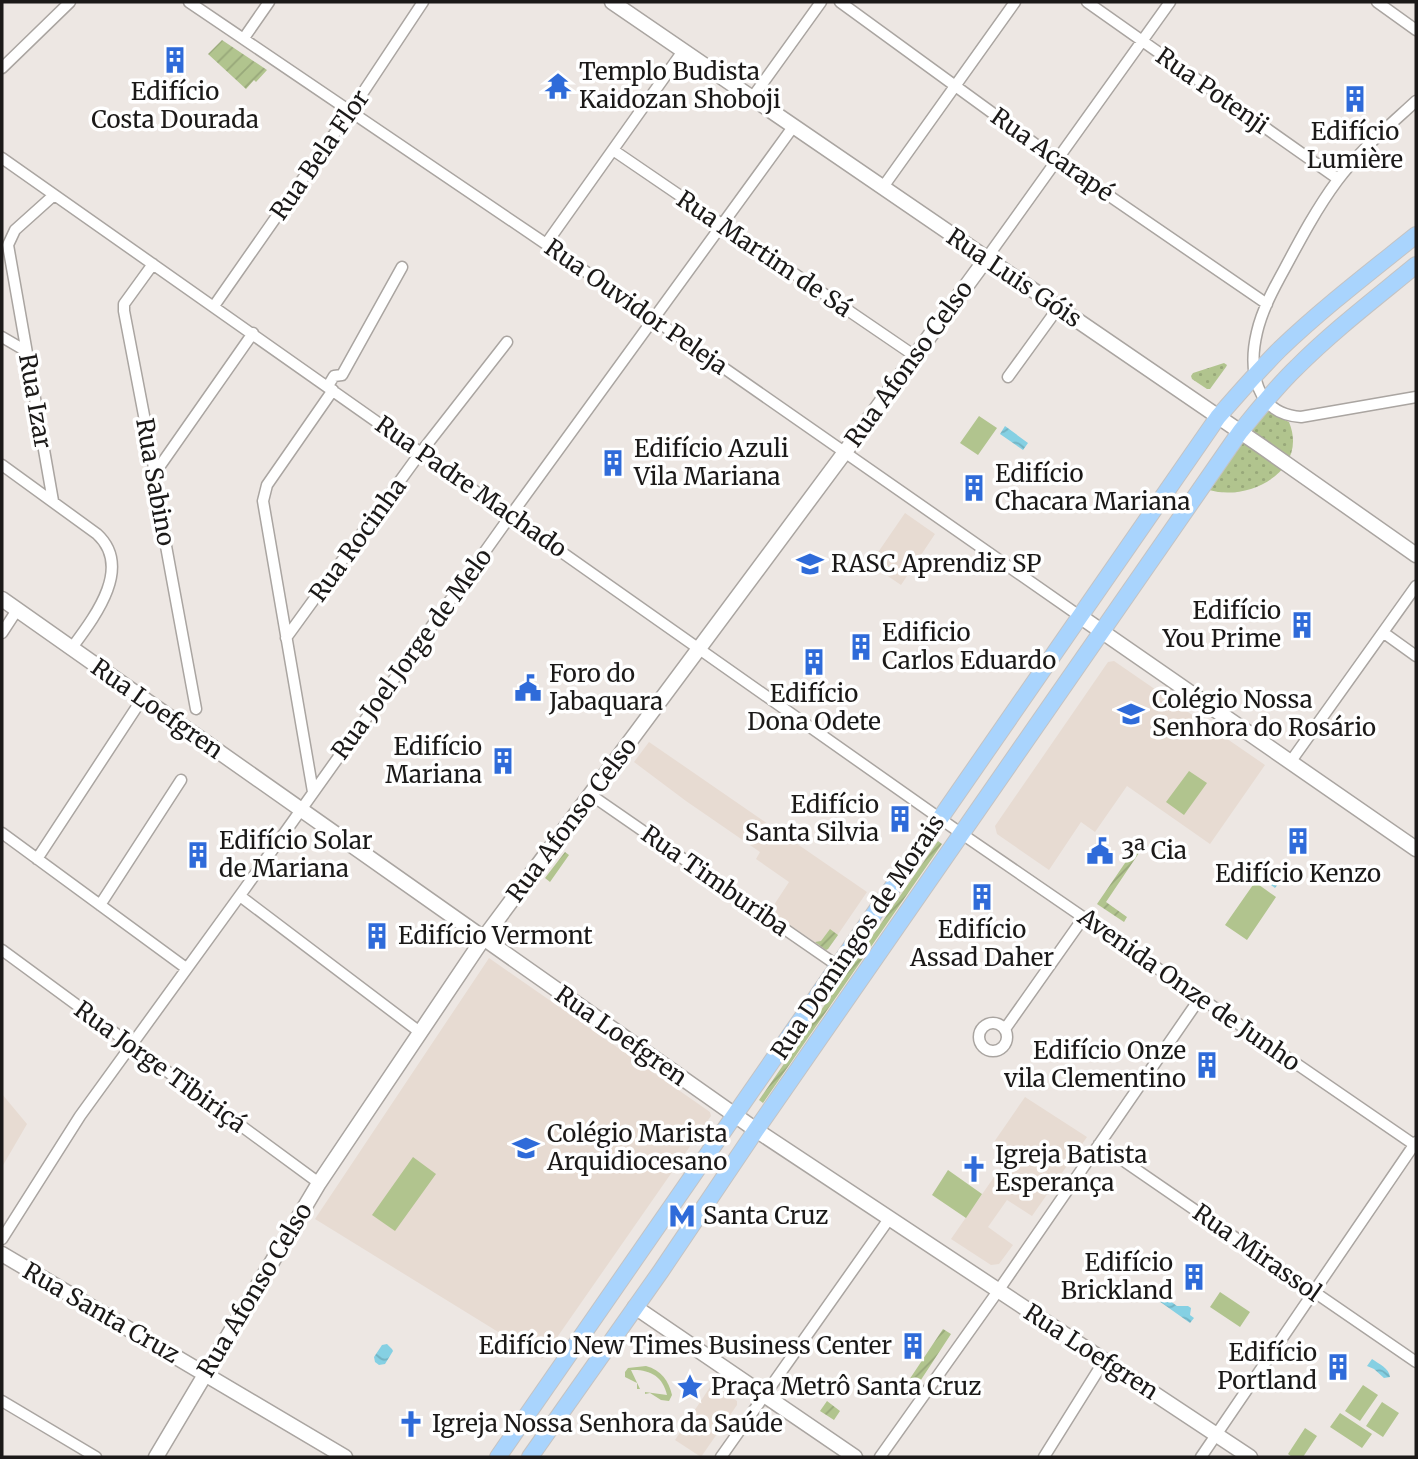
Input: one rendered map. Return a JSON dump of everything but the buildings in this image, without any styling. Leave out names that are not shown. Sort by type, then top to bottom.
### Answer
[{"type":"main road","name":"Rua Domingos de Morais","points":[[498,1457],[1219,417],[1281,348],[1416,235]]},
{"type":"main road","name":"Rua Domingos de Morais","points":[[530,1457],[1240,432],[1297,366],[1416,265]]},
{"type":"street","points":[[2,68],[71,2]]},
{"type":"street","name":"Rua Ouvidor Peleja","points":[[189,2],[546,244],[1081,617]]},
{"type":"street","points":[[244,38],[269,2]]},
{"type":"street","name":"Rua Bela Flor","points":[[214,306],[351,111],[423,2]]},
{"type":"street","name":"Rua Luis Góis","points":[[612,2],[1416,555]]},
{"type":"street","points":[[752,98],[821,2]]},
{"type":"street","name":"Rua Acarapé","points":[[840,2],[1057,160],[1267,304]]},
{"type":"street","points":[[883,187],[1015,2]]},
{"type":"street","name":"Rua Potenji","points":[[1087,2],[1338,179]]},
{"type":"street","name":"Rua Afonso Celso","points":[[156,1457],[319,1183],[483,939],[845,452],[1170,2]]},
{"type":"street","points":[[1377,2],[1416,30]]},
{"type":"street","points":[[546,244],[683,51]]},
{"type":"street","points":[[1416,101],[1369,145],[1338,179],[1303,234],[1267,304],[1255,345],[1257,386],[1265,401],[1277,411],[1291,417],[1416,397]]},
{"type":"street","name":"Rua Joel Jorge de Melo","points":[[2,1238],[80,1116],[793,127]]},
{"type":"street","name":"Rua Martim de Sá","points":[[613,150],[915,356]]},
{"type":"street","name":"Rua Padre Machado","points":[[2,158],[940,818]]},
{"type":"street","name":"Rua Izar","points":[[53,501],[8,245],[15,230],[54,195]]},
{"type":"street","name":"Rua Sabino","points":[[153,264],[124,304],[124,311],[196,709]]},
{"type":"street","points":[[313,792],[263,508],[263,495],[330,388],[334,376],[342,375],[402,267]]},
{"type":"street","points":[[1008,377],[1058,308]]},
{"type":"street","points":[[155,473],[253,333]]},
{"type":"street","points":[[2,337],[26,351]]},
{"type":"street","name":"Rua Rocinha","points":[[286,638],[421,452],[508,342]]},
{"type":"street","points":[[2,466],[53,501],[102,539],[107,547],[111,560],[110,578],[102,604],[71,649]]},
{"type":"street","points":[[1291,761],[1416,586]]},
{"type":"street","name":"Rua Loefgren","points":[[2,599],[756,1130],[1250,1457]]},
{"type":"street","points":[[2,633],[17,610]]},
{"type":"street","points":[[1081,617],[1416,849]]},
{"type":"street","points":[[1384,633],[1416,656]]},
{"type":"street","points":[[37,859],[146,702]]},
{"type":"street","points":[[100,905],[181,780]]},
{"type":"street","name":"Rua Timburiba","points":[[592,795],[838,966]]},
{"type":"street","name":"Avenida Onze de Junho","points":[[940,818],[1416,1144]]},
{"type":"street","points":[[2,833],[186,968]]},
{"type":"street","points":[[240,896],[421,1033]]},
{"type":"street","points":[[1005,1029],[1084,917]]},
{"type":"street","name":"Rua Jorge Tibiriçá","points":[[2,950],[319,1183]]},
{"type":"street","points":[[880,1457],[1200,998]]},
{"type":"street","name":"Rua Mirassol","points":[[1099,1144],[1416,1362]]},
{"type":"street","points":[[1201,1457],[1416,1144]]},
{"type":"street","points":[[721,1457],[889,1219]]},
{"type":"street","name":"Rua Santa Cruz","points":[[2,1254],[345,1457]]},
{"type":"street","points":[[635,1307],[855,1457]]},
{"type":"street","points":[[1044,1457],[1104,1361]]},
{"type":"street","points":[[2,1401],[96,1457]]},
{"type":"shaded area","points":[[905,513],[935,534],[901,585],[870,564]]},
{"type":"shaded area","name":"Colégio Nossa Senhora do Rosário","points":[[1114,661],[1265,765],[1210,844],[1127,786],[1095,832],[1081,822],[1049,870],[997,834],[995,826],[1108,662]]},
{"type":"shaded area","points":[[649,742],[867,892],[828,949],[770,911],[789,882],[756,859],[760,852],[634,762]]},
{"type":"shaded area","name":"Colégio Marista Arquidiocesano","points":[[489,958],[710,1112],[711,1116],[542,1359],[315,1219]]},
{"type":"shaded area","points":[[2,1094],[27,1124],[2,1167]]},
{"type":"shaded area","points":[[1025,1097],[1087,1137],[1032,1216],[1007,1200],[988,1227],[1013,1245],[999,1264],[991,1265],[951,1239],[1010,1154],[994,1142]]},
{"type":"shaded area","points":[[712,1384],[737,1401],[737,1405],[701,1457],[675,1440]]},
{"type":"green space","points":[[222,40],[267,70],[246,89],[208,54]]},
{"type":"green space","points":[[1224,363],[1226,367],[1210,389],[1192,379],[1193,373]]},
{"type":"green space","points":[[1265,408],[1289,422],[1293,439],[1291,455],[1283,468],[1258,486],[1242,491],[1209,490]]},
{"type":"green space","points":[[979,416],[997,428],[978,455],[960,443]]},
{"type":"green space","points":[[1189,771],[1207,783],[1184,815],[1166,802]]},
{"type":"green space","points":[[938,841],[942,844],[763,1103],[759,1100]]},
{"type":"green space","points":[[1140,841],[1145,844],[1106,902],[1127,917],[1124,922],[1097,904]]},
{"type":"green space","points":[[565,852],[569,855],[550,882],[545,878]]},
{"type":"green space","points":[[1255,882],[1276,897],[1247,940],[1225,925]]},
{"type":"green space","points":[[830,929],[838,935],[826,950],[815,942],[821,941]]},
{"type":"green space","points":[[413,1157],[436,1174],[395,1231],[372,1215]]},
{"type":"green space","points":[[948,1170],[982,1194],[966,1218],[932,1195]]},
{"type":"green space","points":[[1220,1292],[1250,1312],[1240,1327],[1210,1307]]},
{"type":"green space","points":[[943,1329],[951,1334],[913,1392],[905,1386]]},
{"type":"green space","points":[[646,1366],[660,1373],[669,1385],[672,1395],[669,1401],[661,1400],[650,1393],[645,1394],[645,1392],[667,1395],[659,1378],[654,1375],[631,1370],[640,1389],[637,1389],[637,1383],[625,1377],[628,1368]]},
{"type":"green space","points":[[1363,1385],[1378,1395],[1360,1421],[1345,1411]]},
{"type":"green space","points":[[827,1401],[840,1411],[834,1420],[820,1411]]},
{"type":"green space","points":[[1382,1402],[1399,1413],[1383,1437],[1366,1426]]},
{"type":"green space","points":[[1340,1413],[1372,1434],[1362,1448],[1330,1427]]},
{"type":"green space","points":[[1305,1428],[1317,1436],[1303,1457],[1292,1457],[1288,1454]]},
{"type":"water","points":[[1005,426],[1028,443],[1023,450],[1000,434]]},
{"type":"water","points":[[1263,865],[1279,883],[1275,888],[1256,874]]},
{"type":"water","points":[[1162,1295],[1177,1306],[1191,1308],[1190,1315],[1194,1318],[1190,1323],[1159,1301]]},
{"type":"water","points":[[387,1344],[393,1351],[385,1364],[379,1365],[374,1357],[382,1345]]},
{"type":"water","points":[[1372,1359],[1386,1369],[1390,1377],[1384,1378],[1367,1366]]},
{"type":"place","name":"Edifício Costa Dourada","points":[[175,60]]},
{"type":"place","name":"Templo Budista Kaidozan Shoboji","points":[[558,86]]},
{"type":"place","name":"Edifício Lumière","points":[[1355,99]]},
{"type":"place","name":"Edifício Azuli Vila Mariana","points":[[613,463]]},
{"type":"place","name":"Edifício Chacara Mariana","points":[[974,488]]},
{"type":"place","name":"RASC Aprendiz SP","points":[[810,564]]},
{"type":"place","name":"Edifício You Prime","points":[[1302,625]]},
{"type":"place","name":"Edificio Carlos Eduardo","points":[[861,647]]},
{"type":"place","name":"Edifício Dona Odete","points":[[814,662]]},
{"type":"place","name":"Foro do Jabaquara","points":[[528,688]]},
{"type":"place","name":"Colégio Nossa Senhora do Rosário","points":[[1131,714]]},
{"type":"place","name":"Edifício Mariana","points":[[503,761]]},
{"type":"place","name":"Edifício Santa Silvia","points":[[900,819]]},
{"type":"place","name":"Edifício Kenzo","points":[[1298,841]]},
{"type":"place","name":"3ª Cia","points":[[1100,851]]},
{"type":"place","name":"Edifício Solar de Mariana","points":[[198,855]]},
{"type":"place","name":"Edifício Assad Daher","points":[[982,897]]},
{"type":"place","name":"Edifício Vermont","points":[[377,936]]},
{"type":"place","name":"Edifício Onze vila Clementino","points":[[1207,1065]]},
{"type":"place","name":"Colégio Marista Arquidiocesano","points":[[526,1148]]},
{"type":"place","name":"Igreja Batista Esperança","points":[[974,1169]]},
{"type":"place","name":"Santa Cruz","points":[[682,1216]]},
{"type":"place","name":"Edifício Brickland","points":[[1194,1277]]},
{"type":"place","name":"Edifício New Times Business Center","points":[[913,1346]]},
{"type":"place","name":"Edifício Portland","points":[[1338,1367]]},
{"type":"place","name":"Praça Metrô Santa Cruz","points":[[690,1387]]},
{"type":"place","name":"Igreja Nossa Senhora da Saúde","points":[[411,1424]]}]
